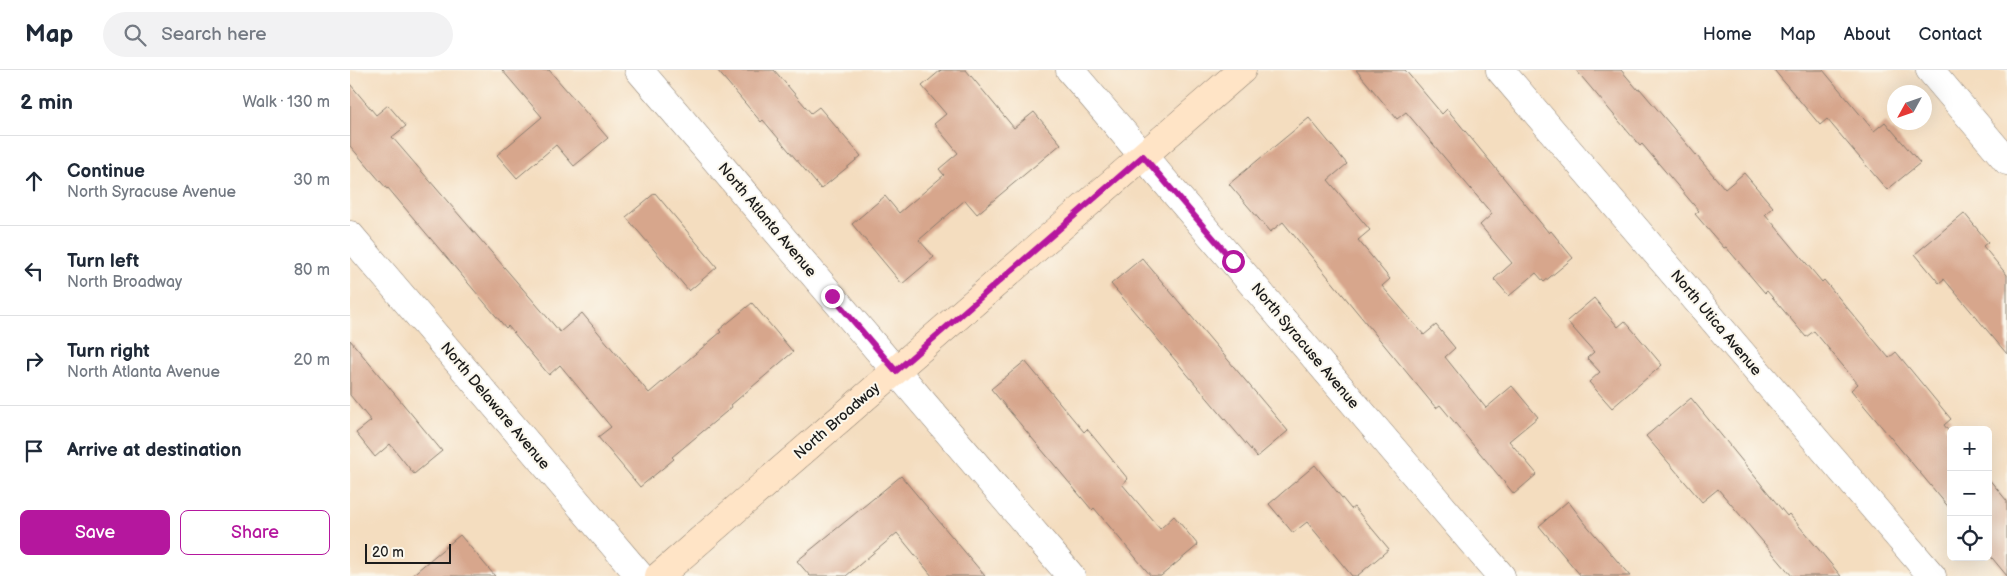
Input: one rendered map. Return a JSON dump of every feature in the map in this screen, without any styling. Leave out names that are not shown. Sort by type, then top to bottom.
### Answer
[{"type":"main road","name":"North Broadway","points":[[659,576],[1242,70]]},
{"type":"street","name":"North Atlanta Avenue","points":[[639,70],[1071,576]]},
{"type":"street","name":"North Syracuse Avenue","points":[[1070,70],[1501,576]]},
{"type":"street","name":"North Utica Avenue","points":[[1500,70],[1932,576]]},
{"type":"street","points":[[1930,70],[2007,161]]},
{"type":"street","name":"North Delaware Avenue","points":[[350,236],[640,576]]},
{"type":"building","points":[[502,70],[549,70],[608,138],[574,166],[556,145],[517,178],[497,155],[542,117]]},
{"type":"building","points":[[717,70],[774,70],[811,113],[819,107],[861,156],[821,189],[763,120],[761,122]]},
{"type":"building","points":[[941,70],[966,70],[1014,128],[1034,112],[1061,144],[977,214],[965,200],[919,240],[934,257],[902,284],[852,224],[885,196],[899,213],[944,175],[939,169],[958,153],[934,124],[946,114],[922,86]]},
{"type":"building","points":[[1356,70],[1405,70],[1442,114],[1447,109],[1549,233],[1551,231],[1573,258],[1544,282],[1536,273],[1509,296],[1494,279],[1512,263],[1480,225],[1492,214],[1406,112],[1397,119]]},
{"type":"building","points":[[1576,70],[1621,70],[1638,90],[1640,89],[1725,189],[1744,173],[1773,207],[1765,214],[1822,282],[1824,280],[1889,358],[1896,352],[1951,419],[1944,425],[1947,429],[1947,505],[1851,390],[1858,384],[1814,331],[1806,337],[1767,291],[1765,293],[1726,247],[1724,248],[1695,214],[1699,211],[1642,144],[1640,146]]},
{"type":"building","points":[[1774,70],[1823,70],[1874,131],[1885,122],[1887,130],[1892,130],[1920,163],[1887,190],[1827,119],[1820,125]]},
{"type":"building","points":[[350,84],[376,115],[388,105],[406,126],[392,137],[560,332],[582,313],[649,393],[752,303],[793,352],[640,487],[598,437],[611,427],[560,365],[549,375],[508,326],[506,328],[388,188],[350,146]]},
{"type":"building","points":[[1309,118],[1347,164],[1328,180],[1370,230],[1358,240],[1390,279],[1382,286],[1424,335],[1436,325],[1455,348],[1445,357],[1486,408],[1512,386],[1538,417],[1509,441],[1537,474],[1514,494],[1440,405],[1436,408],[1283,222],[1270,232],[1229,184]]},
{"type":"building","points":[[655,193],[717,267],[689,291],[626,217]]},
{"type":"building","points":[[1964,213],[1988,242],[1983,246],[2007,275],[2007,354],[1944,279],[1939,283],[1915,254]]},
{"type":"building","points":[[1142,258],[1288,431],[1257,457],[1111,284]]},
{"type":"building","points":[[1594,298],[1618,327],[1625,321],[1662,365],[1612,408],[1589,382],[1600,372],[1587,358],[1594,352],[1567,321]]},
{"type":"building","points":[[350,340],[442,451],[414,474],[390,444],[375,457],[356,433],[371,421],[350,395]]},
{"type":"building","points":[[1025,361],[1084,432],[1087,429],[1128,479],[1122,484],[1160,529],[1174,516],[1198,545],[1161,576],[1151,576],[1094,508],[1092,510],[991,389]]},
{"type":"building","points":[[1691,398],[1787,516],[1789,514],[1841,576],[1792,576],[1718,489],[1702,502],[1646,436]]},
{"type":"building","points":[[1315,465],[1351,509],[1354,507],[1389,549],[1357,576],[1352,576],[1307,522],[1293,533],[1269,504]]},
{"type":"building","points":[[901,476],[985,576],[932,576],[897,533],[846,576],[810,576],[797,561]]},
{"type":"building","points":[[1992,483],[2007,501],[2007,576],[1992,558]]},
{"type":"building","points":[[1568,501],[1630,576],[1581,576],[1539,526]]},
{"type":"building","points":[[460,535],[495,576],[411,576]]},
{"type":"route","points":[[832,296],[896,371],[1143,156],[1233,261]]}]
